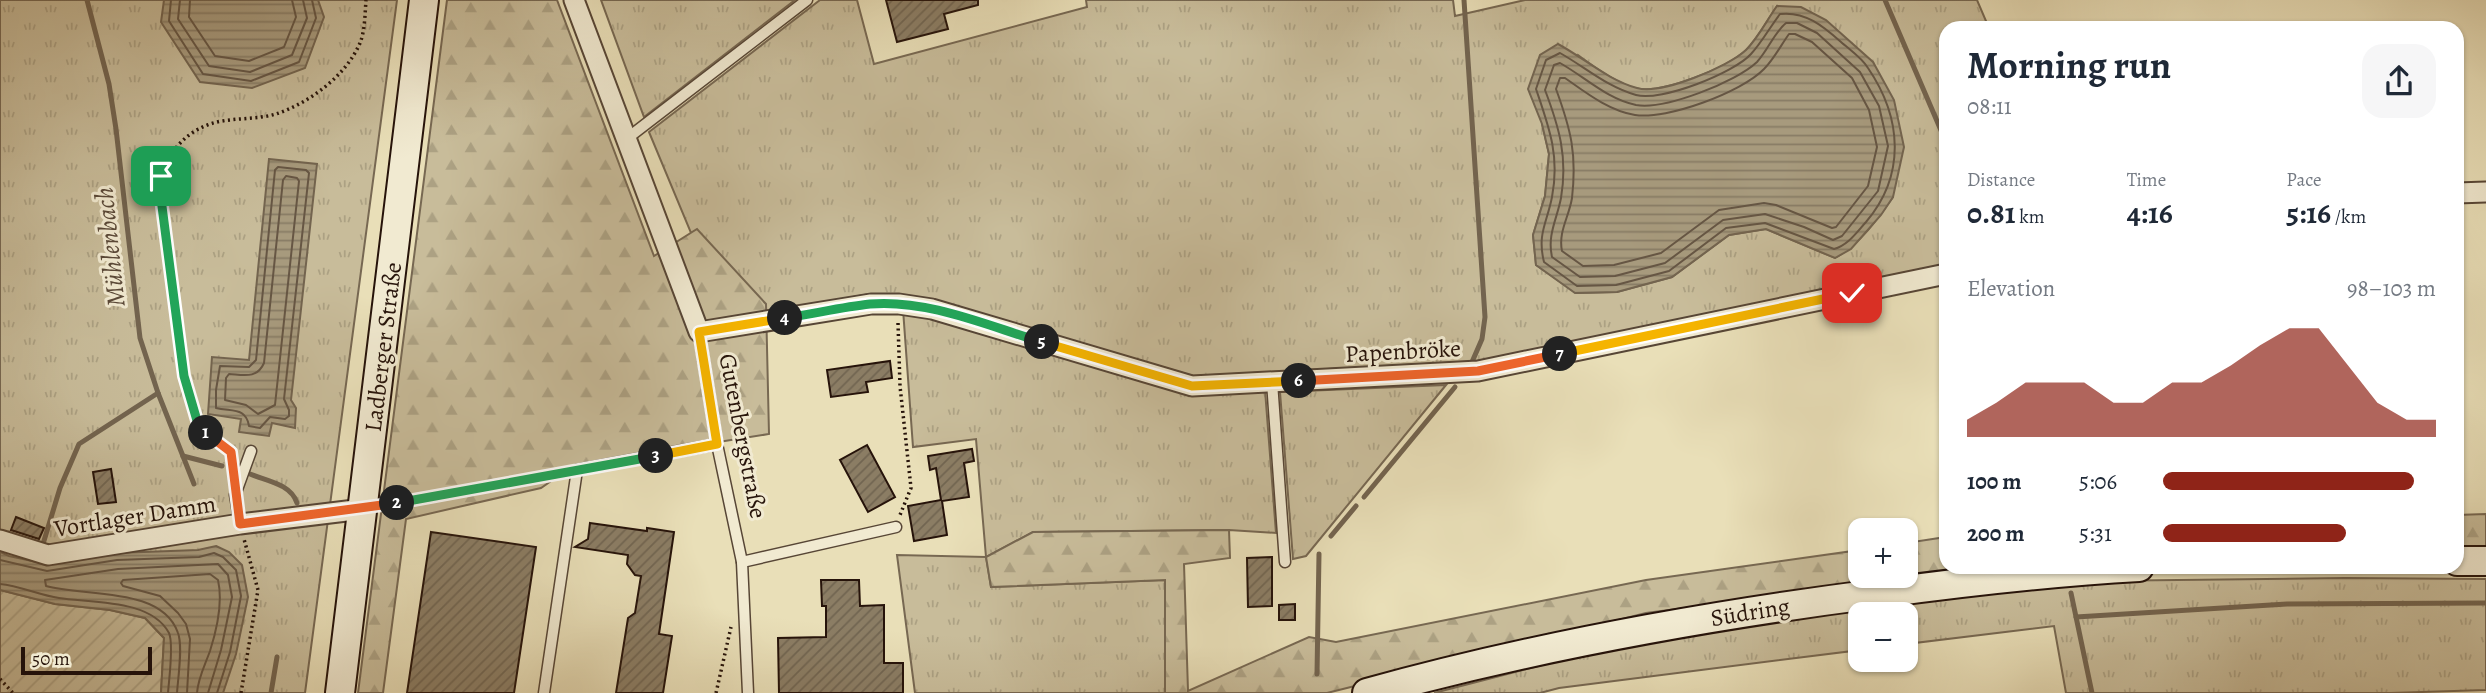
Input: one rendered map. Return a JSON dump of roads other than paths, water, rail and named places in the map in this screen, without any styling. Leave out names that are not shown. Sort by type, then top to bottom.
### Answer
[{"type":"main road","name":"Ladberger Straße","points":[[340,693],[424,0]]},
{"type":"main road","points":[[2464,561],[2486,561]]},
{"type":"main road","name":"Südring","points":[[1367,693],[1577,643],[1759,609],[2038,574]]},
{"type":"street","name":"Gutenbergstraße","points":[[574,0],[699,332]]},
{"type":"street","points":[[2464,193],[2486,192]]},
{"type":"street","name":"Papenbröke","points":[[699,332],[871,304],[899,304],[932,309],[1192,386],[1478,371],[1939,275]]},
{"type":"street","name":"Vortlager Damm","points":[[0,540],[48,555],[240,524],[363,509]]},
{"type":"lane","points":[[625,140],[807,0]]},
{"type":"lane","name":"Gutenbergstraße","points":[[699,332],[717,444],[742,562],[748,693]]},
{"type":"lane","points":[[1272,382],[1285,562]]},
{"type":"lane","points":[[544,693],[577,470],[717,444]]},
{"type":"lane","points":[[240,524],[235,495],[251,451]]},
{"type":"lane","points":[[742,562],[896,527]]},
{"type":"water","points":[[164,0],[318,0],[324,17],[305,68],[252,88],[200,82],[161,22]]},
{"type":"water","points":[[1777,6],[1801,7],[1826,20],[1873,62],[1894,100],[1904,147],[1893,197],[1851,249],[1835,258],[1766,229],[1729,235],[1672,277],[1617,292],[1575,293],[1536,265],[1533,235],[1545,196],[1549,154],[1542,124],[1528,89],[1540,55],[1558,44],[1606,74],[1637,88],[1677,84],[1725,64],[1746,50]]},
{"type":"water","points":[[269,159],[317,164],[291,400],[296,408],[295,428],[272,423],[269,436],[239,432],[241,419],[208,414],[212,357],[249,360]]},
{"type":"water","points":[[216,546],[229,552],[242,565],[248,597],[236,654],[223,693],[161,693],[164,638],[145,618],[110,610],[55,604],[0,590],[0,552],[46,564],[116,553],[198,550]]},
{"type":"waterway","name":"Mühlenbach","points":[[87,0],[109,84],[140,338],[158,393],[194,484]]},
{"type":"waterway","points":[[1464,0],[1485,317],[1482,339],[1472,362]]},
{"type":"waterway","points":[[1885,0],[1939,126]]},
{"type":"waterway","points":[[1364,497],[1455,387]]},
{"type":"waterway","points":[[43,544],[60,488],[79,444],[158,393]]},
{"type":"waterway","points":[[183,456],[222,466]]},
{"type":"waterway","points":[[250,474],[284,487],[290,491],[297,503]]},
{"type":"waterway","points":[[1331,536],[1356,506]]},
{"type":"waterway","points":[[1317,674],[1319,554]]},
{"type":"waterway","points":[[2071,593],[2092,693]]},
{"type":"waterway","points":[[2076,617],[2287,604],[2486,603]]},
{"type":"waterway","points":[[271,693],[277,657]]}]
